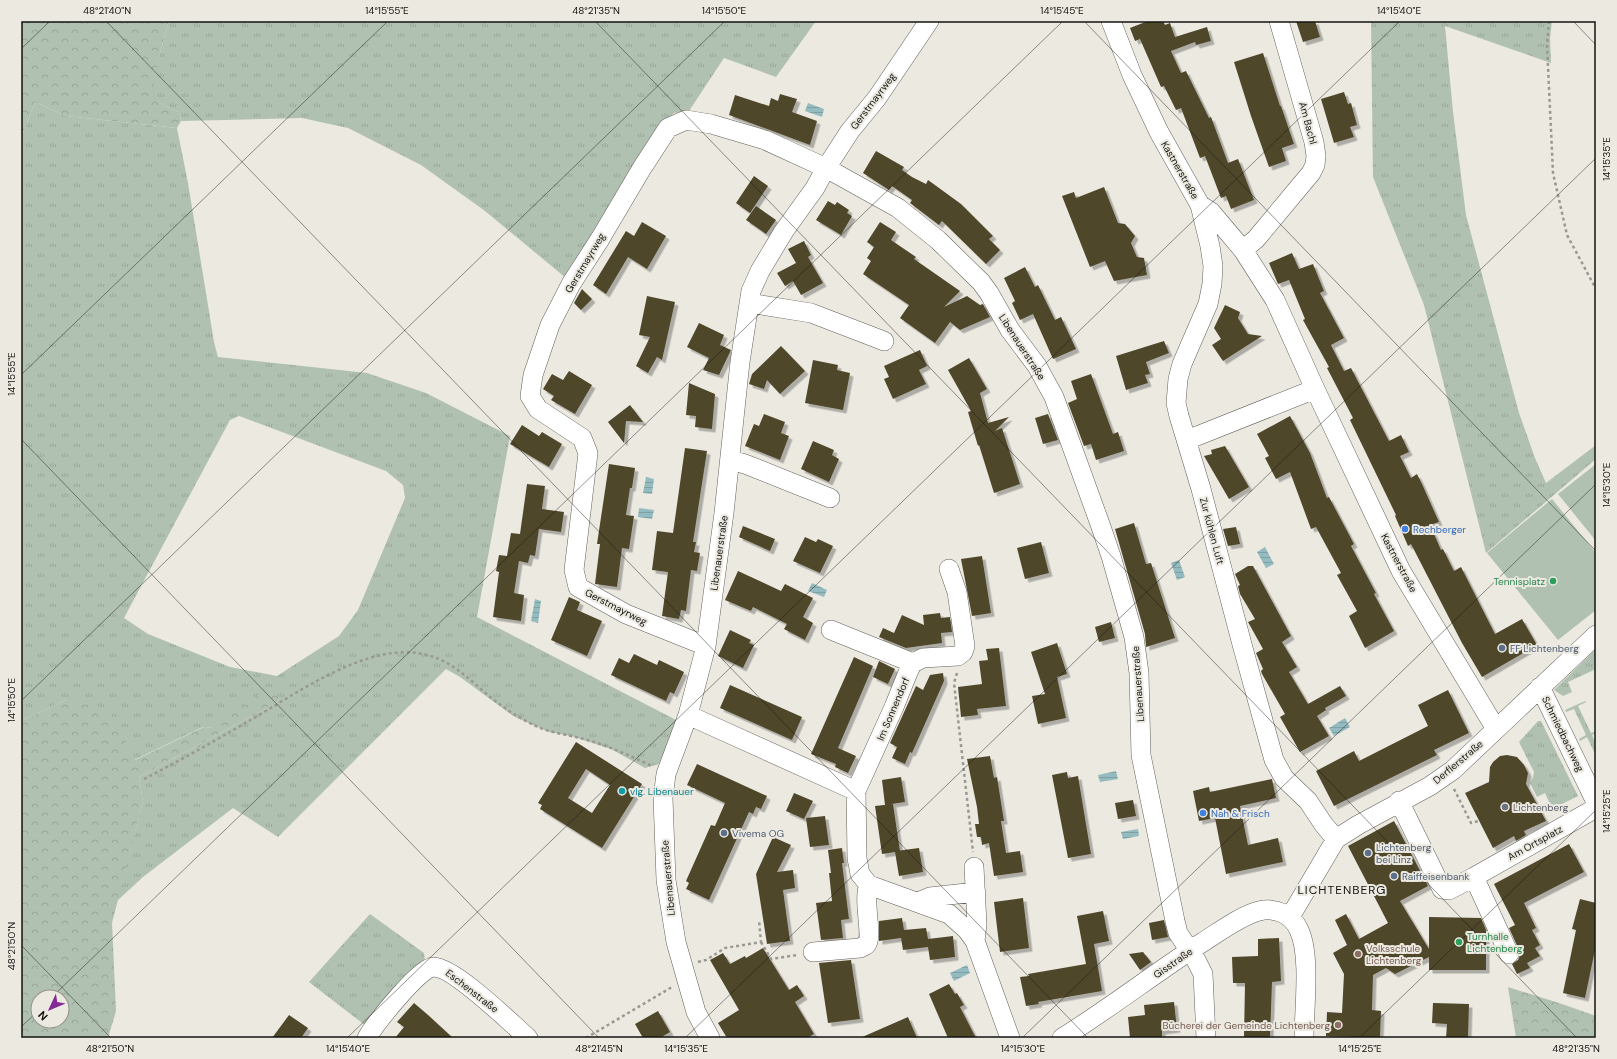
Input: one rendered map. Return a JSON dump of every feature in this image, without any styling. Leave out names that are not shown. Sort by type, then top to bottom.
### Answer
[{"type":"street","name":"Gerstmayrweg","points":[[706,646],[626,614],[578,587],[574,570],[588,453],[582,438],[538,409],[530,396],[534,375],[550,325],[571,284],[668,128],[686,120],[711,124],[765,140],[826,168],[850,131],[876,98],[929,21]]},
{"type":"street","name":"Kastnerstraße","points":[[1111,21],[1132,75],[1159,132],[1200,205],[1211,212],[1243,250],[1275,300],[1400,571],[1496,729]]},
{"type":"street","name":"Am Bachl","points":[[1243,250],[1256,239],[1307,180],[1315,165],[1316,156],[1314,142],[1279,21]]},
{"type":"street","name":"Libenauerstraße","points":[[710,1038],[696,1012],[675,936],[666,880],[663,811],[664,786],[666,774],[688,715],[706,646],[724,513],[740,362],[751,290],[774,246],[815,188],[826,168],[898,208],[938,240],[981,282],[1010,330],[1037,366],[1054,397],[1109,550],[1134,637],[1139,673],[1141,755],[1178,933],[1203,974],[1206,1038]]},
{"type":"street","name":"Zur kühlen Luft","points":[[1200,205],[1210,246],[1213,266],[1212,284],[1208,304],[1187,352],[1178,379],[1176,403],[1274,760],[1284,778],[1308,802],[1336,839]]},
{"type":"street","points":[[749,303],[811,313],[865,332],[884,341]]},
{"type":"street","points":[[1186,440],[1315,389]]},
{"type":"street","points":[[730,460],[745,464],[830,498]]},
{"type":"street","points":[[831,630],[914,663],[923,658],[958,656],[963,652],[965,640],[957,592],[949,570]]},
{"type":"street","name":"Derflerstraße","points":[[1290,917],[1336,839],[1399,801],[1430,786],[1453,770],[1596,635]]},
{"type":"street","name":"Im Sonnendorf","points":[[869,885],[860,874],[857,858],[856,791],[914,663]]},
{"type":"street","name":"Schmiedbachweg","points":[[1540,687],[1596,802]]},
{"type":"street","points":[[688,715],[856,791]]},
{"type":"street","name":"Am Ortsplatz","points":[[1399,801],[1442,889],[1449,890],[1596,808]]},
{"type":"street","points":[[974,867],[977,924],[975,941]]},
{"type":"street","points":[[1474,877],[1509,954]]},
{"type":"street","points":[[812,952],[860,948],[866,945],[869,933],[866,898],[869,885],[949,914],[967,930],[975,941],[1010,1038]]},
{"type":"street","points":[[918,902],[930,897],[976,892]]},
{"type":"street","name":"Gisstraße","points":[[1062,1038],[1085,1032],[1190,951],[1227,927],[1258,912],[1269,910],[1279,911],[1290,917]]},
{"type":"street","points":[[1290,917],[1299,929],[1305,947],[1304,1038]]},
{"type":"street","name":"Eschenstraße","points":[[367,1038],[412,982],[422,972],[432,967],[443,968],[464,983],[528,1038]]},
{"type":"path","points":[[1549,21],[1547,45],[1553,172],[1567,235],[1596,289]]},
{"type":"path","points":[[144,779],[329,675],[366,659],[398,651],[427,654],[441,660],[456,669],[504,708],[538,727],[599,744],[639,760],[666,774]]},
{"type":"path","points":[[958,656],[959,664],[954,683],[974,867]]},
{"type":"path","points":[[1454,791],[1471,823],[1479,821]]},
{"type":"path","points":[[758,920],[761,942],[771,959],[812,952]]},
{"type":"path","points":[[586,1038],[684,973],[725,948],[761,942]]},
{"type":"green space","points":[[21,21],[169,21],[161,49],[154,85],[159,103],[179,112],[181,121],[177,128],[66,116],[35,102],[21,138]]},
{"type":"green space","points":[[169,21],[816,21],[776,77],[724,58],[689,111],[674,113],[667,120],[566,278],[485,211],[421,165],[348,128],[302,118],[181,121],[179,112],[159,103],[153,85]]},
{"type":"green space","points":[[1371,21],[1552,21],[1550,38],[1551,63],[1445,26],[1453,112],[1466,215],[1519,413],[1535,458],[1546,483],[1596,445],[1596,459],[1486,553],[1424,305],[1373,177]]},
{"type":"green space","points":[[35,102],[66,116],[177,128],[188,183],[214,342],[218,357],[367,373],[426,393],[510,436],[477,617],[678,721],[659,764],[645,768],[611,749],[571,736],[549,732],[513,716],[460,677],[446,669],[278,837],[233,808],[143,877],[117,901],[143,801],[139,777],[278,702],[279,696],[214,728],[203,727],[134,760],[66,700],[21,721],[21,138]],"holes":[[[239,416],[386,471],[403,485],[405,498],[358,610],[339,636],[277,676],[230,667],[148,634],[124,618],[230,420]]]},
{"type":"green space","points":[[1596,464],[1596,541],[1558,494]]},
{"type":"green space","name":"Tennisplatz","points":[[1552,499],[1596,553],[1596,610],[1558,640],[1487,553]]},
{"type":"green space","points":[[1595,650],[1596,669],[1568,682],[1572,692],[1563,696],[1554,690]]},
{"type":"green space","points":[[271,692],[279,696],[278,702],[139,777],[143,801],[112,923],[116,1011],[108,1038],[21,1038],[21,721],[66,700],[111,710],[135,760],[204,727],[214,728],[219,718],[261,694]]},
{"type":"green space","points":[[1585,701],[1586,702],[1578,706],[1591,733],[1596,731],[1596,733],[1592,735],[1596,744],[1596,756],[1587,737],[1580,741],[1579,739],[1586,735],[1574,709],[1566,712],[1565,710]]},
{"type":"green space","points":[[1538,721],[1541,721],[1578,796],[1544,813],[1541,806],[1549,802],[1545,793],[1537,797],[1530,783],[1534,772],[1519,742]]},
{"type":"green space","points":[[370,914],[424,953],[425,962],[366,1026],[309,982]]},
{"type":"green space","points":[[1508,987],[1596,1016],[1596,1038],[1516,1038]]},
{"type":"water","points":[[808,103],[824,109],[822,117],[805,111]]},
{"type":"water","points":[[646,477],[654,479],[652,494],[643,493]]},
{"type":"water","points":[[639,508],[654,510],[652,519],[638,517]]},
{"type":"water","points":[[1265,547],[1274,564],[1266,568],[1257,552]]},
{"type":"water","points":[[1179,560],[1185,577],[1177,580],[1171,563]]},
{"type":"water","points":[[812,583],[827,590],[824,597],[808,591]]},
{"type":"water","points":[[535,599],[541,601],[538,623],[531,621]]},
{"type":"water","points":[[1345,718],[1350,727],[1334,736],[1329,728]]},
{"type":"water","points":[[1116,771],[1118,779],[1100,782],[1098,775]]},
{"type":"water","points":[[1138,829],[1139,836],[1123,839],[1121,832]]},
{"type":"water","points":[[967,965],[970,973],[954,981],[950,973]]},
{"type":"building","points":[[1148,21],[1163,21],[1165,25],[1170,23],[1175,37],[1207,27],[1211,41],[1196,45],[1195,42],[1171,51],[1181,73],[1186,71],[1209,118],[1211,117],[1228,163],[1238,159],[1254,200],[1231,209],[1226,196],[1221,198],[1205,156],[1200,158],[1181,108],[1176,110],[1164,86],[1161,87],[1140,39],[1135,41],[1130,28]]},
{"type":"building","points":[[1296,21],[1315,21],[1320,37],[1303,42]]},
{"type":"building","points":[[1263,53],[1294,144],[1282,148],[1286,161],[1269,167],[1234,62]]},
{"type":"building","points":[[1344,92],[1348,104],[1351,103],[1357,125],[1350,127],[1354,137],[1334,143],[1321,99]]},
{"type":"building","points":[[780,94],[797,99],[792,112],[817,121],[810,145],[729,115],[735,95],[769,106],[771,98],[778,101]]},
{"type":"building","points":[[876,151],[904,167],[902,170],[912,177],[926,184],[928,180],[961,204],[993,236],[989,239],[1000,250],[986,264],[942,221],[939,225],[910,203],[912,200],[892,186],[889,190],[863,173]]},
{"type":"building","points":[[754,176],[768,186],[750,213],[736,203]]},
{"type":"building","points":[[1104,187],[1118,223],[1125,224],[1135,236],[1131,243],[1137,257],[1144,258],[1147,275],[1114,281],[1105,261],[1090,267],[1062,196],[1074,192],[1076,198]]},
{"type":"building","points":[[828,201],[835,205],[837,202],[849,210],[847,213],[852,216],[841,235],[816,220]]},
{"type":"building","points":[[756,206],[776,220],[766,234],[746,220]]},
{"type":"building","points":[[642,222],[666,236],[647,269],[628,257],[606,294],[593,285],[626,231],[634,236]]},
{"type":"building","points":[[880,222],[896,232],[891,240],[916,257],[914,259],[960,291],[944,307],[967,296],[980,305],[983,304],[990,317],[960,330],[950,322],[935,343],[900,318],[909,305],[863,274],[871,261],[867,258],[874,247],[867,242]]},
{"type":"building","points":[[804,241],[811,255],[808,257],[823,283],[801,295],[793,281],[785,286],[777,273],[796,263],[788,249]]},
{"type":"building","points":[[1292,253],[1299,269],[1313,264],[1324,291],[1320,293],[1344,338],[1331,345],[1344,371],[1351,368],[1389,441],[1401,435],[1409,452],[1400,456],[1411,478],[1417,474],[1422,484],[1439,522],[1430,525],[1441,550],[1443,549],[1454,571],[1461,567],[1495,634],[1522,619],[1537,645],[1482,677],[1462,643],[1411,544],[1408,546],[1395,516],[1396,515],[1350,420],[1353,418],[1327,368],[1329,367],[1303,320],[1305,319],[1289,280],[1278,284],[1269,263]]},
{"type":"building","points":[[1025,267],[1035,287],[1038,285],[1055,320],[1061,317],[1076,349],[1053,359],[1033,314],[1020,320],[1012,303],[1015,301],[1004,278]]},
{"type":"building","points":[[582,289],[592,299],[581,310],[574,303]]},
{"type":"building","points":[[647,296],[675,302],[662,360],[657,357],[648,373],[636,366],[650,337],[639,335]]},
{"type":"building","points":[[1225,305],[1240,312],[1238,318],[1248,334],[1262,336],[1223,361],[1212,345],[1221,339],[1214,328]]},
{"type":"building","points":[[699,323],[724,335],[720,345],[731,350],[719,375],[703,370],[709,358],[687,347]]},
{"type":"building","points":[[1164,341],[1169,353],[1146,362],[1150,374],[1145,375],[1148,383],[1126,390],[1116,356]]},
{"type":"building","points":[[781,346],[805,371],[780,394],[767,380],[764,389],[749,384],[752,374]]},
{"type":"building","points":[[920,350],[927,366],[919,370],[926,384],[893,399],[884,379],[889,377],[884,366]]},
{"type":"building","points":[[969,358],[987,389],[980,393],[988,423],[1009,417],[995,431],[1002,428],[1020,484],[994,493],[968,412],[971,411],[948,370]]},
{"type":"building","points":[[813,360],[838,365],[837,370],[850,373],[843,410],[805,403]]},
{"type":"building","points":[[569,371],[592,385],[575,414],[551,400],[554,396],[543,389],[552,374],[563,380]]},
{"type":"building","points":[[1091,374],[1113,434],[1118,432],[1124,451],[1096,460],[1091,444],[1084,446],[1068,403],[1077,399],[1071,381]]},
{"type":"building","points":[[689,383],[715,394],[712,429],[695,427],[696,416],[686,415]]},
{"type":"building","points":[[630,405],[643,422],[626,421],[624,443],[608,422]]},
{"type":"building","points":[[764,414],[785,422],[781,433],[789,436],[780,460],[745,446],[754,424],[759,426]]},
{"type":"building","points":[[1048,414],[1058,440],[1043,444],[1035,418]]},
{"type":"building","points":[[1290,416],[1310,453],[1327,498],[1329,497],[1354,544],[1351,546],[1394,631],[1365,648],[1349,616],[1357,611],[1337,575],[1341,573],[1316,527],[1311,529],[1290,472],[1276,479],[1265,458],[1269,456],[1257,434]]},
{"type":"building","points":[[522,425],[539,436],[542,432],[562,444],[549,467],[510,444]]},
{"type":"building","points":[[813,441],[834,450],[832,455],[839,459],[829,482],[801,469]]},
{"type":"building","points":[[1225,446],[1249,487],[1229,499],[1204,456],[1212,454],[1211,450]]},
{"type":"building","points":[[685,448],[707,451],[693,542],[696,542],[694,552],[700,553],[697,571],[691,570],[686,611],[681,610],[679,619],[662,616],[668,572],[652,570],[657,531],[673,533]]},
{"type":"building","points":[[609,464],[635,468],[626,515],[634,516],[629,549],[622,548],[617,587],[595,584],[600,544],[597,544]]},
{"type":"building","points":[[527,484],[545,486],[542,509],[564,512],[561,532],[539,529],[535,556],[530,555],[528,563],[519,561],[514,593],[524,595],[521,621],[493,617],[499,572],[496,571],[499,555],[507,556],[511,533],[520,534]]},
{"type":"building","points":[[1134,523],[1146,564],[1151,563],[1175,638],[1146,647],[1145,634],[1115,529]]},
{"type":"building","points":[[743,526],[775,539],[770,551],[739,537]]},
{"type":"building","points":[[1236,527],[1240,544],[1228,546],[1223,529]]},
{"type":"building","points":[[805,537],[816,542],[818,539],[833,546],[820,573],[793,561]]},
{"type":"building","points":[[1041,542],[1049,573],[1025,579],[1017,548]]},
{"type":"building","points":[[982,556],[991,613],[972,616],[961,559]]},
{"type":"building","points":[[1248,566],[1253,566],[1291,636],[1282,642],[1297,667],[1289,672],[1308,704],[1340,686],[1346,696],[1325,708],[1326,710],[1317,716],[1329,736],[1300,752],[1280,717],[1285,714],[1261,671],[1263,669],[1256,653],[1263,649],[1248,622],[1255,619],[1240,594],[1238,586],[1240,585],[1235,574]]},
{"type":"building","points":[[738,571],[781,591],[785,584],[813,598],[803,617],[813,623],[805,640],[784,629],[787,624],[753,607],[751,611],[725,600]]},
{"type":"building","points":[[569,597],[580,602],[577,610],[602,621],[587,656],[551,640]]},
{"type":"building","points":[[940,613],[941,618],[950,617],[952,632],[941,633],[942,643],[906,648],[879,637],[883,628],[894,633],[902,615],[924,625],[923,615]]},
{"type":"building","points":[[1111,622],[1115,638],[1099,642],[1095,627]]},
{"type":"building","points":[[730,630],[751,640],[749,643],[754,645],[743,668],[718,656]]},
{"type":"building","points":[[1057,643],[1067,674],[1057,677],[1066,718],[1038,724],[1032,696],[1045,694],[1031,652]]},
{"type":"building","points":[[999,648],[1006,706],[977,709],[978,715],[961,717],[958,687],[982,684],[979,661],[988,660],[986,649]]},
{"type":"building","points":[[634,654],[657,665],[659,660],[684,672],[674,694],[670,692],[666,701],[611,675],[619,658],[629,663]]},
{"type":"building","points":[[854,657],[873,666],[838,748],[856,756],[848,773],[835,767],[836,764],[811,754]]},
{"type":"building","points":[[879,661],[895,669],[888,684],[873,677]]},
{"type":"building","points":[[943,673],[944,681],[912,753],[910,752],[905,764],[892,758],[897,747],[890,743],[916,686],[923,690],[930,675]]},
{"type":"building","points":[[730,685],[802,717],[792,740],[720,708]]},
{"type":"building","points":[[1448,690],[1469,733],[1434,750],[1437,755],[1334,806],[1316,771],[1354,751],[1359,761],[1428,726],[1418,705]]},
{"type":"building","name":"vlg. Libenauer","points":[[576,742],[642,784],[602,848],[540,809],[542,805],[538,803]],"holes":[[[586,769],[610,785],[592,813],[568,798]]]},
{"type":"building","name":"Lichtenberg","points":[[1507,755],[1517,757],[1524,765],[1528,773],[1526,784],[1546,821],[1524,831],[1526,835],[1516,841],[1514,836],[1493,848],[1465,793],[1489,782],[1490,767],[1493,762],[1500,756]]},
{"type":"building","points":[[990,756],[994,778],[997,777],[1004,821],[1001,821],[1006,853],[1020,851],[1023,872],[994,876],[989,843],[982,845],[981,837],[977,837],[975,824],[979,824],[977,807],[967,759]]},
{"type":"building","points":[[697,764],[767,796],[761,809],[756,807],[753,814],[749,812],[709,900],[686,889],[689,883],[686,881],[711,825],[715,826],[725,803],[687,785]]},
{"type":"building","points":[[1067,772],[1068,778],[1078,776],[1091,854],[1068,858],[1052,775]]},
{"type":"building","points":[[901,777],[905,802],[885,805],[882,780]]},
{"type":"building","points":[[1272,779],[1276,798],[1240,806],[1248,845],[1278,838],[1283,862],[1226,874],[1215,818],[1199,821],[1193,791],[1209,787],[1210,792]]},
{"type":"building","points":[[794,793],[813,801],[804,819],[786,811]]},
{"type":"building","points":[[1133,800],[1136,816],[1118,819],[1115,803]]},
{"type":"building","points":[[893,804],[900,850],[919,848],[923,872],[899,876],[895,852],[882,854],[875,806]]},
{"type":"building","points":[[825,816],[829,845],[810,847],[806,818]]},
{"type":"building","points":[[1394,821],[1428,886],[1400,901],[1429,949],[1429,917],[1481,918],[1486,930],[1486,970],[1429,970],[1429,957],[1395,974],[1386,968],[1373,975],[1372,1010],[1381,1011],[1380,1038],[1326,1036],[1327,1012],[1342,1013],[1344,974],[1333,953],[1347,945],[1335,920],[1346,914],[1359,939],[1388,923],[1348,846]]},
{"type":"building","points":[[773,837],[791,845],[777,872],[793,870],[795,888],[783,890],[790,941],[767,944],[756,874]]},
{"type":"building","points":[[1569,844],[1584,872],[1524,903],[1536,928],[1532,930],[1540,945],[1535,948],[1540,956],[1527,963],[1530,968],[1517,974],[1512,964],[1518,960],[1520,955],[1509,928],[1515,925],[1494,884]]},
{"type":"building","points":[[842,848],[844,863],[842,863],[849,919],[841,920],[843,938],[821,940],[816,903],[832,901],[828,850]]},
{"type":"building","points":[[1023,898],[1029,948],[1000,952],[994,902]]},
{"type":"building","points":[[1580,899],[1596,903],[1596,945],[1585,998],[1563,993],[1576,930],[1572,929]]},
{"type":"building","points":[[1103,911],[1109,941],[1094,944],[1102,991],[1038,1002],[1039,1004],[1026,1006],[1020,977],[1029,976],[1028,974],[1086,964],[1077,916]]},
{"type":"building","points":[[902,918],[904,930],[926,928],[928,939],[953,936],[955,957],[930,960],[928,947],[903,950],[901,938],[879,941],[879,921]]},
{"type":"building","points":[[1164,920],[1168,937],[1152,940],[1149,923]]},
{"type":"building","points":[[1279,938],[1281,981],[1272,982],[1270,1038],[1244,1038],[1245,983],[1233,983],[1232,957],[1258,956],[1258,939]]},
{"type":"building","points":[[763,948],[789,990],[797,985],[804,996],[795,1002],[814,1034],[807,1038],[727,1038],[718,1023],[739,1010],[710,960],[723,953],[730,964],[745,956],[746,958]]},
{"type":"building","points":[[1143,952],[1151,962],[1140,970],[1129,954]]},
{"type":"building","points":[[851,960],[860,1019],[828,1023],[819,963]]},
{"type":"building","points":[[949,984],[955,994],[957,993],[964,1005],[960,1007],[976,1038],[948,1038],[929,994]]},
{"type":"building","points":[[1174,1002],[1177,1029],[1162,1031],[1162,1037],[1130,1038],[1128,1017],[1145,1015],[1144,1005]]},
{"type":"building","points":[[414,1003],[453,1038],[395,1038],[404,1027],[397,1022]]},
{"type":"building","points":[[1433,1003],[1469,1004],[1468,1038],[1446,1038],[1447,1024],[1432,1023]]},
{"type":"building","points":[[658,1011],[670,1032],[660,1038],[643,1038],[635,1024]]},
{"type":"building","points":[[289,1015],[308,1028],[301,1038],[272,1038]]},
{"type":"building","points":[[908,1017],[917,1038],[860,1038]]},
{"type":"place","name":"Rechberger","points":[[1405,529]]},
{"type":"place","name":"Tennisplatz","points":[[1553,581]]},
{"type":"place","name":"FF Lichtenberg","points":[[1502,648]]},
{"type":"place","name":"vlg. Libenauer","points":[[622,791]]},
{"type":"place","name":"Lichtenberg","points":[[1505,807]]},
{"type":"place","name":"Nah & Frisch","points":[[1203,813]]},
{"type":"place","name":"Vivema OG","points":[[724,833]]},
{"type":"place","name":"Lichtenberg bei Linz","points":[[1368,853]]},
{"type":"place","name":"Raiffeisenbank","points":[[1394,876]]},
{"type":"place","name":"Turnhalle Lichtenberg","points":[[1459,942]]},
{"type":"place","name":"Volksschule Lichtenberg","points":[[1358,954]]},
{"type":"place","name":"Bücherei der Gemeinde Lichtenberg","points":[[1338,1025]]},
{"type":"district","name":"LICHTENBERG","points":[[1342,890]]}]
